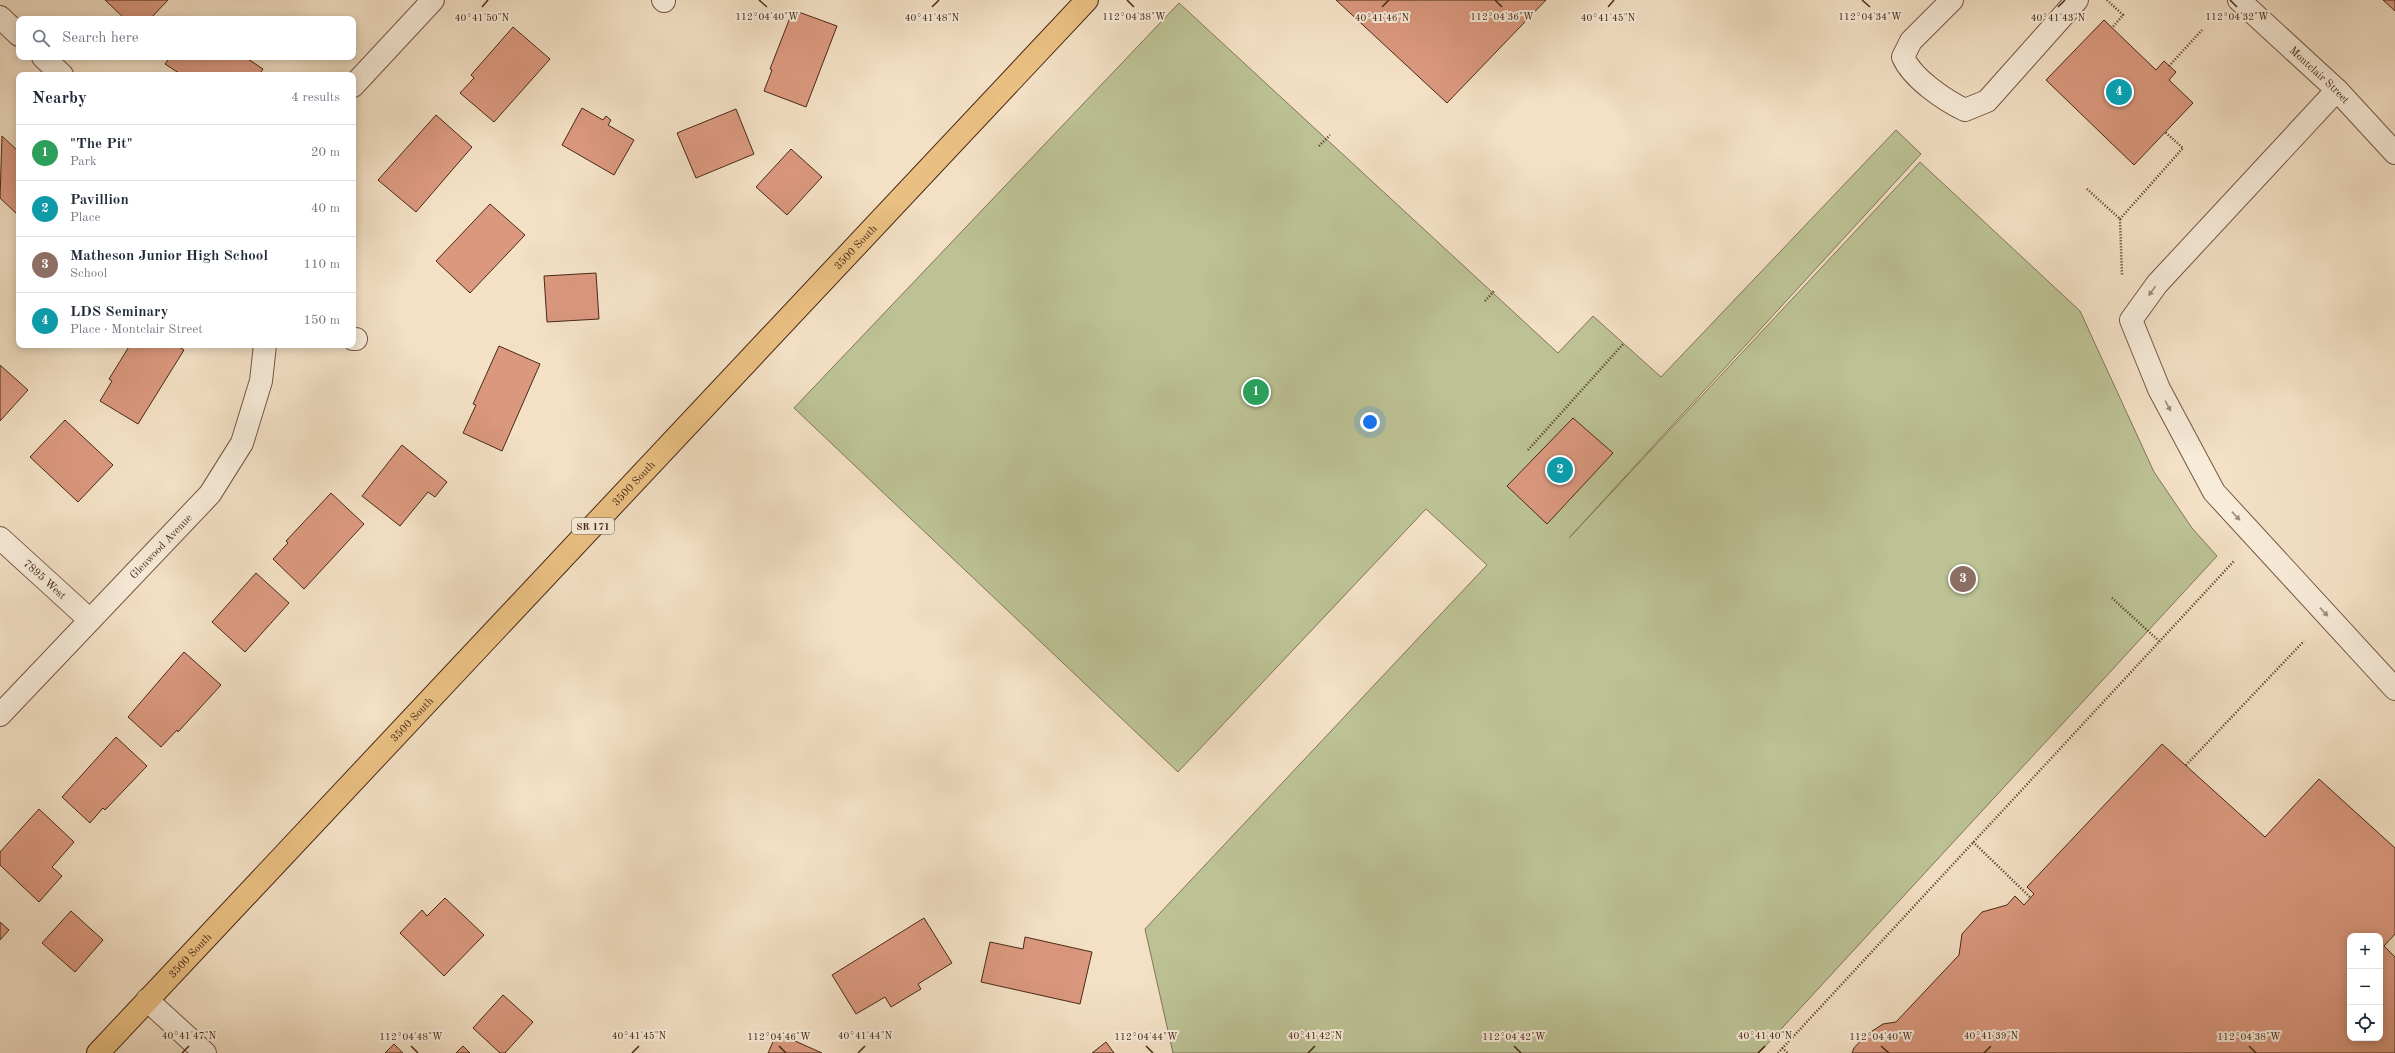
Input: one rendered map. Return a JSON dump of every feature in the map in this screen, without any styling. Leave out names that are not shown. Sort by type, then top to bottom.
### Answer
[{"type":"main road","name":"3500 South","points":[[98,1053],[1087,0]]},
{"type":"street","points":[[356,83],[433,0]]},
{"type":"street","points":[[1952,0],[1911,42],[1903,57],[1907,66],[1946,101],[1965,110],[1987,101],[2077,0]]},
{"type":"street","name":"Montclair Street","points":[[2239,0],[2337,90],[2395,153]]},
{"type":"street","points":[[0,17],[16,32]]},
{"type":"street","points":[[46,60],[59,72]]},
{"type":"street","points":[[2337,90],[2158,284],[2131,320],[2159,389],[2214,492],[2395,690]]},
{"type":"street","name":"Glenwood Avenue","points":[[0,715],[210,494],[242,443],[261,381],[265,348]]},
{"type":"street","name":"7895 West","points":[[0,538],[90,620]]},
{"type":"street","points":[[148,1000],[204,1053]]},
{"type":"path","points":[[2107,0],[2124,15],[2112,28]]},
{"type":"path","points":[[2169,66],[2202,30]]},
{"type":"path","points":[[2122,276],[2120,219],[2183,148],[2165,132]]},
{"type":"path","points":[[1318,146],[1330,135]]},
{"type":"path","points":[[2087,190],[2120,219]]},
{"type":"path","points":[[1485,301],[1495,290]]},
{"type":"path","points":[[1528,450],[1624,343]]},
{"type":"path","points":[[1778,1053],[2234,561]]},
{"type":"path","points":[[2112,598],[2159,641]]},
{"type":"path","points":[[2186,765],[2304,641]]},
{"type":"path","points":[[1973,842],[2031,898]]},
{"type":"path","points":[[1782,1048],[1788,1053]]},
{"type":"green space","points":[[1179,3],[1558,353],[1593,316],[1661,377],[1896,130],[1921,154],[1569,538],[1920,162],[2080,311],[2154,472],[2192,528],[2217,556],[1759,1053],[1173,1053],[1145,929],[1487,565],[1426,509],[1178,772],[794,408]]},
{"type":"building","points":[[105,0],[168,0],[153,16],[122,16]]},
{"type":"building","points":[[1336,0],[1546,0],[1447,103]]},
{"type":"building","points":[[2383,0],[2395,0],[2395,11]]},
{"type":"building","points":[[793,10],[837,26],[806,107],[764,91],[772,70],[770,69]]},
{"type":"building","points":[[2104,20],[2156,70],[2164,61],[2176,72],[2169,80],[2193,103],[2134,165],[2046,80]]},
{"type":"building","points":[[513,27],[550,59],[494,122],[460,93],[474,78],[471,75]]},
{"type":"building","points":[[168,60],[250,60],[263,69],[261,72],[177,72],[165,64]]},
{"type":"building","points":[[582,108],[603,120],[606,116],[611,120],[608,125],[634,140],[614,175],[562,145]]},
{"type":"building","points":[[736,109],[754,154],[696,178],[677,133]]},
{"type":"building","points":[[436,115],[472,147],[416,212],[378,180]]},
{"type":"building","points":[[2,136],[16,149],[16,213],[0,198]]},
{"type":"building","points":[[791,149],[822,177],[787,215],[756,187]]},
{"type":"building","points":[[490,204],[525,235],[470,293],[436,261]]},
{"type":"building","points":[[596,273],[599,319],[547,322],[544,276]]},
{"type":"building","points":[[499,346],[540,364],[502,451],[463,433],[476,405],[473,404]]},
{"type":"building","points":[[128,348],[181,348],[184,350],[138,424],[100,401],[112,381],[109,379]]},
{"type":"building","points":[[0,365],[28,390],[0,421]]},
{"type":"building","points":[[1573,418],[1613,453],[1547,524],[1507,486]]},
{"type":"building","points":[[65,420],[113,465],[78,502],[30,457]]},
{"type":"building","points":[[402,445],[447,482],[435,497],[428,492],[400,526],[362,496]]},
{"type":"building","points":[[331,493],[364,524],[304,589],[273,559],[288,543],[286,541]]},
{"type":"building","points":[[256,573],[289,603],[245,652],[212,622]]},
{"type":"building","points":[[184,652],[221,685],[178,732],[177,730],[161,747],[128,717]]},
{"type":"building","points":[[116,737],[147,766],[105,810],[103,808],[90,823],[62,797]]},
{"type":"building","points":[[2162,744],[2265,837],[2319,779],[2395,848],[2395,934],[2384,946],[2395,957],[2395,1053],[1852,1053],[1854,1048],[1866,1035],[1883,1024],[1896,1022],[1959,955],[1962,934],[1982,912],[2007,905],[2015,896],[2024,905],[2034,894],[2027,887]]},
{"type":"building","points":[[39,809],[74,842],[52,867],[62,876],[39,902],[0,865],[0,852]]},
{"type":"building","points":[[445,898],[484,935],[444,976],[400,933],[422,910],[427,916]]},
{"type":"building","points":[[71,911],[103,940],[75,972],[42,943]]},
{"type":"building","points":[[924,918],[952,963],[918,984],[921,989],[891,1007],[885,997],[856,1014],[832,975]]},
{"type":"building","points":[[0,922],[9,930],[0,940]]},
{"type":"building","points":[[1025,937],[1092,952],[1080,1004],[981,982],[990,942],[1023,949]]},
{"type":"building","points":[[503,995],[533,1022],[505,1053],[500,1053],[473,1028]]},
{"type":"building","points":[[777,1033],[822,1053],[768,1053]]},
{"type":"building","points":[[1106,1042],[1114,1053],[1092,1053]]},
{"type":"building","points":[[394,1044],[403,1053],[385,1053]]},
{"type":"building","points":[[463,1046],[470,1053],[456,1053]]},
{"type":"place","name":"LDS Seminary","points":[[2119,92]]},
{"type":"place","name":"\"The Pit\"","points":[[1256,392]]},
{"type":"place","name":"Pavillion","points":[[1560,470]]},
{"type":"place","name":"Matheson Junior High School","points":[[1963,579]]}]
